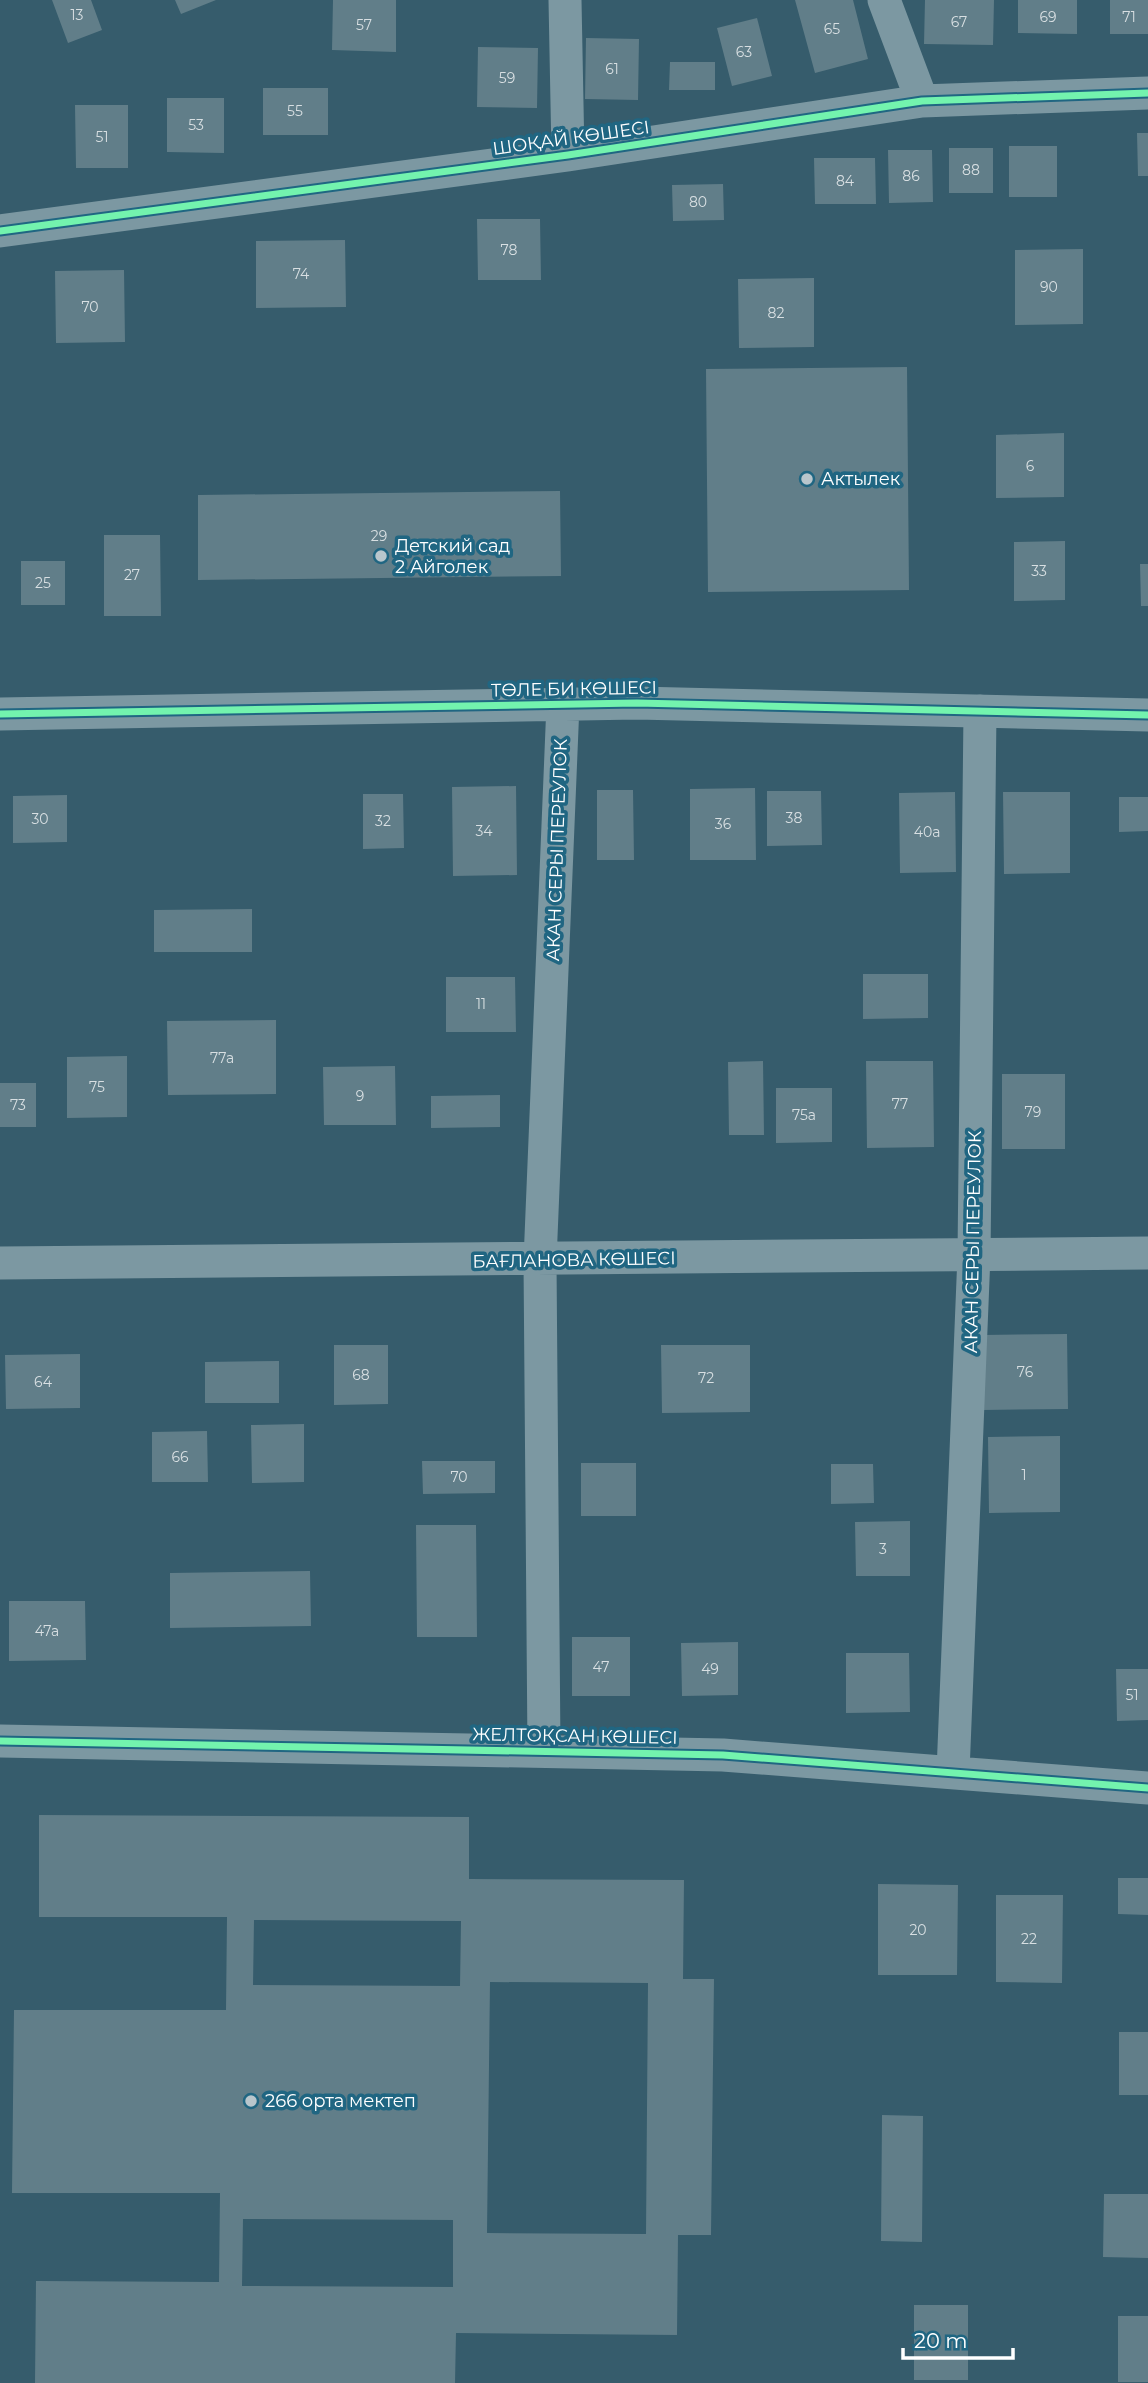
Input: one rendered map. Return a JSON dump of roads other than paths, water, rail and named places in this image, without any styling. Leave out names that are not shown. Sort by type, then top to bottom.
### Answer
[{"type":"street","points":[[565,0],[568,155]]},
{"type":"street","points":[[884,0],[922,102]]},
{"type":"street","name":"ШОҚАЙ КӨШЕСІ","points":[[0,231],[568,155],[922,102],[1148,93]]},
{"type":"street","name":"ТӨЛЕ БИ КӨШЕСІ","points":[[0,714],[637,703],[1148,715]]},
{"type":"street","name":"АКАН СЕРЫ ПЕРЕУЛОК","points":[[544,1751],[540,1261],[563,705]]},
{"type":"street","name":"АКАН СЕРЫ ПЕРЕУЛОК","points":[[953,1772],[974,1255],[980,711]]},
{"type":"street","name":"БАҒЛАНОВА КӨШЕСІ","points":[[0,1263],[540,1261],[1148,1253]]},
{"type":"street","name":"ЖЕЛТОҚСАН КӨШЕСІ","points":[[0,1741],[723,1755],[1148,1788]]},
{"type":"place","name":"Актылек","points":[[807,479]]},
{"type":"place","name":"Детский сад 2 Айголек","points":[[381,556]]},
{"type":"place","name":"266 орта мектеп","points":[[251,2101]]}]
